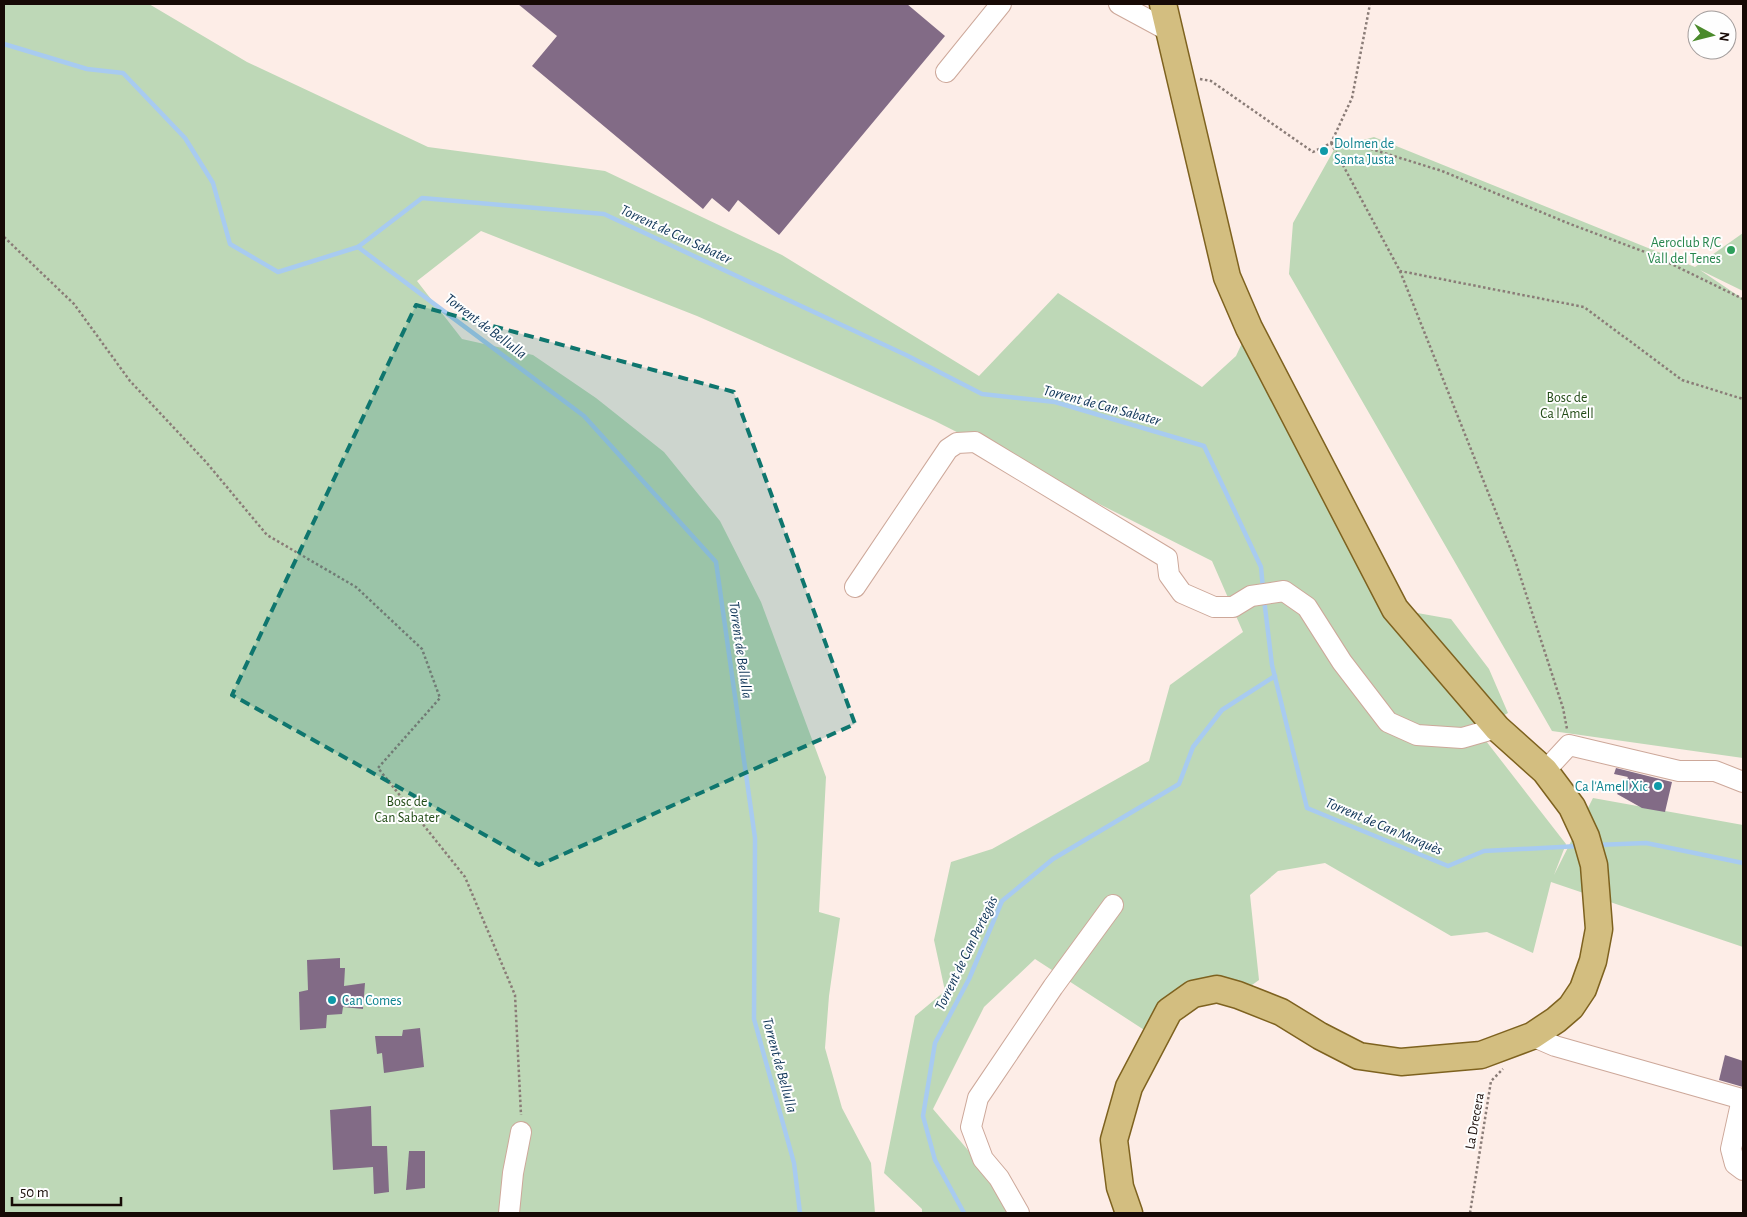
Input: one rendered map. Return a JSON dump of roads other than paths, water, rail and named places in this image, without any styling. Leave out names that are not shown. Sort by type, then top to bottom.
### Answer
[{"type":"main road","points":[[1129,1213],[1120,1187],[1114,1140],[1128,1087],[1169,1011],[1193,994],[1217,989],[1238,995],[1281,1012],[1320,1036],[1359,1056],[1401,1062],[1481,1054],[1532,1036],[1571,1007],[1583,989],[1593,961],[1599,928],[1594,865],[1586,837],[1572,807],[1545,771],[1497,728],[1395,610],[1248,328],[1227,277],[1162,4]]},
{"type":"street","points":[[946,72],[1001,4]]},
{"type":"street","points":[[1119,4],[1169,31]]},
{"type":"street","points":[[855,587],[948,449],[957,443],[975,442],[1167,558],[1169,575],[1182,593],[1214,607],[1233,607],[1250,596],[1284,592],[1307,607],[1342,662],[1388,722],[1416,735],[1462,738],[1497,728]]},
{"type":"street","points":[[1545,771],[1570,745],[1679,771],[1715,771],[1743,782]]},
{"type":"street","points":[[1019,1213],[1000,1178],[983,1159],[971,1127],[978,1098],[1047,995],[1113,905]]},
{"type":"street","points":[[1532,1036],[1555,1046],[1742,1099],[1731,1148],[1735,1164],[1743,1170]]},
{"type":"street","points":[[509,1213],[513,1173],[521,1132]]},
{"type":"waterway","name":"Torrent de Can Sabater","points":[[4,44],[87,69],[123,73],[185,138],[213,183],[230,244],[278,272],[358,247],[422,198],[604,214],[906,355],[982,394],[1055,402],[1204,446],[1261,567],[1263,589]]},
{"type":"waterway","name":"Torrent de Bellulla","points":[[358,247],[584,416],[716,562],[755,838],[754,1019],[794,1163],[800,1213]]},
{"type":"waterway","name":"Torrent de Can Marquès","points":[[1264,599],[1272,665],[1307,808],[1448,866],[1484,851],[1579,846]]},
{"type":"waterway","name":"Torrent de Can Pertegàs","points":[[964,1213],[935,1160],[923,1116],[935,1043],[969,979],[1002,901],[1053,859],[1179,784],[1193,747],[1222,710],[1275,676]]},
{"type":"waterway","name":"Torrent de Can Marquès","points":[[1597,845],[1646,843],[1743,863]]},
{"type":"place","name":"Dolmen de Santa Justa","points":[[1324,151]]},
{"type":"place","name":"Aeroclub R/C Vall del Tenes","points":[[1731,250]]},
{"type":"place","name":"Ca l'Amell Xic","points":[[1658,786]]},
{"type":"place","name":"Can Comes","points":[[332,1000]]},
{"type":"park label","name":"Bosc de Ca l'Amell","points":[[1567,406]]},
{"type":"park label","name":"Bosc de Can Sabater","points":[[407,810]]}]
